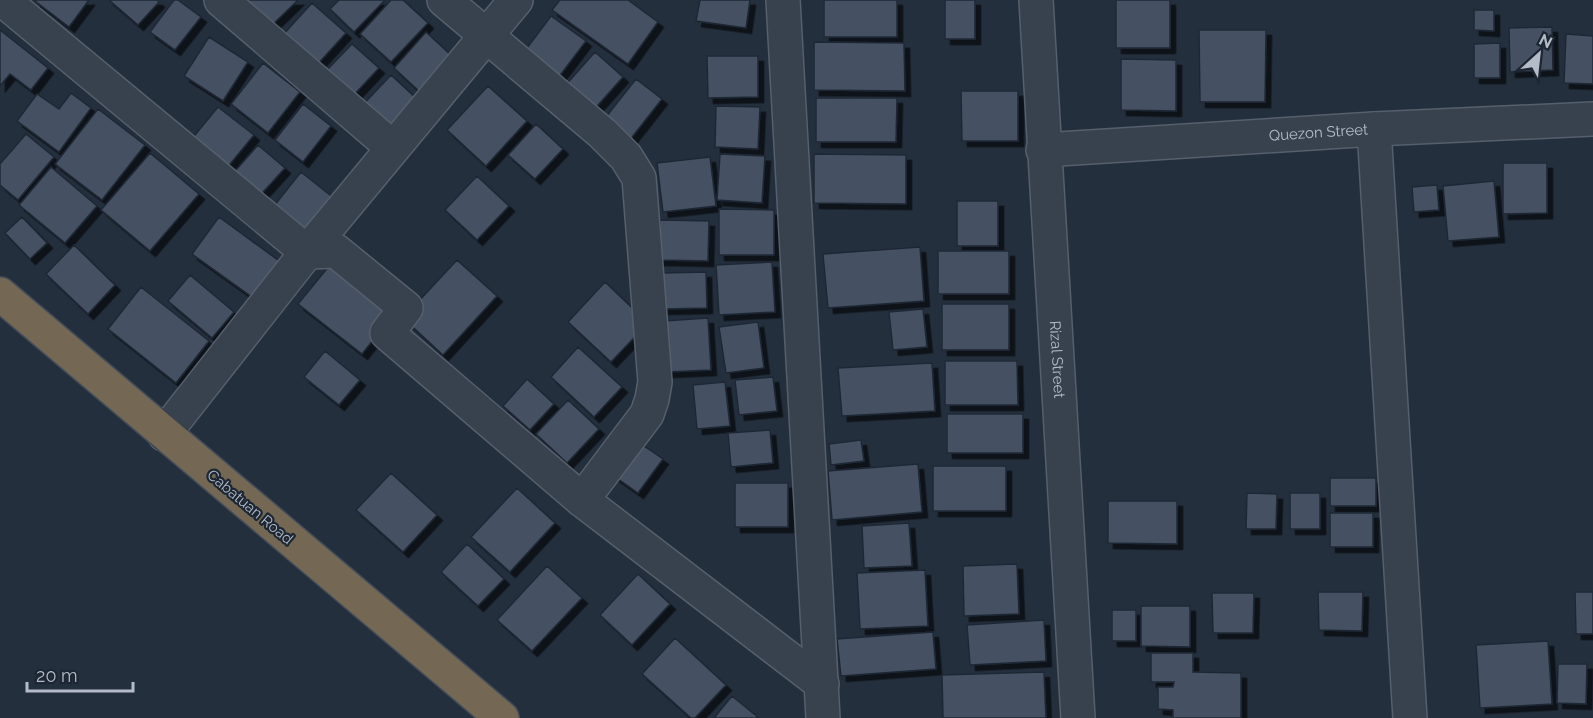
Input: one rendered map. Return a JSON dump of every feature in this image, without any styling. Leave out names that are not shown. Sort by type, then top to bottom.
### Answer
[{"type":"highway","name":"Cabatuan Road","points":[[0,294],[502,718]]},
{"type":"street","points":[[3,0],[307,252],[336,250],[406,308],[387,333],[582,500],[822,684]]},
{"type":"street","points":[[221,0],[392,147]]},
{"type":"street","points":[[444,0],[602,133],[626,157],[639,178],[655,382],[652,399],[647,414],[582,500]]},
{"type":"street","points":[[164,434],[392,147],[516,0]]},
{"type":"street","points":[[783,0],[823,718]]},
{"type":"street","name":"Rizal Street","points":[[1036,0],[1078,718]]},
{"type":"street","name":"Quezon Street","points":[[1043,150],[1374,129],[1593,119]]},
{"type":"street","points":[[1374,129],[1410,718]]},
{"type":"building","points":[[36,0],[89,0],[69,27]]},
{"type":"building","points":[[109,0],[157,0],[159,2],[138,25]]},
{"type":"building","points":[[174,0],[178,0],[201,17],[175,50],[150,32]]},
{"type":"building","points":[[243,0],[298,0],[268,29]]},
{"type":"building","points":[[339,0],[385,0],[354,32],[330,9]]},
{"type":"building","points":[[391,0],[403,0],[428,23],[391,62],[360,34]]},
{"type":"building","points":[[560,0],[628,0],[658,22],[628,64],[552,10]]},
{"type":"building","points":[[700,0],[750,0],[746,28],[696,21]]},
{"type":"building","points":[[824,0],[897,0],[897,37],[824,37]]},
{"type":"building","points":[[945,0],[975,0],[975,39],[945,39]]},
{"type":"building","points":[[1116,0],[1170,0],[1170,48],[1116,48]]},
{"type":"building","points":[[312,3],[346,33],[315,67],[281,37]]},
{"type":"building","points":[[1474,10],[1494,10],[1494,31],[1474,30]]},
{"type":"building","points":[[551,16],[586,41],[558,78],[524,52]]},
{"type":"building","points":[[1552,27],[1553,70],[1510,72],[1509,28]]},
{"type":"building","points":[[0,30],[48,68],[31,90],[10,74],[0,86]]},
{"type":"building","points":[[1199,30],[1266,30],[1265,102],[1200,102]]},
{"type":"building","points":[[426,32],[453,57],[421,93],[394,68]]},
{"type":"building","points":[[1566,34],[1593,36],[1593,84],[1564,83]]},
{"type":"building","points":[[209,37],[248,62],[223,101],[184,76]]},
{"type":"building","points":[[814,42],[904,43],[905,91],[814,90]]},
{"type":"building","points":[[1500,43],[1500,78],[1474,78],[1474,44]]},
{"type":"building","points":[[352,44],[379,68],[351,98],[324,73]]},
{"type":"building","points":[[595,52],[623,77],[591,113],[563,88]]},
{"type":"building","points":[[707,56],[758,56],[758,97],[708,98]]},
{"type":"building","points":[[1121,59],[1176,60],[1176,111],[1121,110]]},
{"type":"building","points":[[263,63],[300,92],[268,133],[231,104]]},
{"type":"building","points":[[391,75],[418,100],[385,135],[358,110]]},
{"type":"building","points":[[636,79],[662,99],[629,141],[602,122]]},
{"type":"building","points":[[488,86],[527,121],[486,166],[447,130]]},
{"type":"building","points":[[961,91],[1018,91],[1018,141],[962,141]]},
{"type":"building","points":[[71,93],[91,108],[59,152],[17,121],[37,94],[59,109]]},
{"type":"building","points":[[816,98],[897,98],[896,142],[816,142]]},
{"type":"building","points":[[303,104],[331,126],[303,162],[275,140]]},
{"type":"building","points":[[716,106],[760,107],[758,149],[715,147]]},
{"type":"building","points":[[218,107],[254,135],[226,169],[190,141]]},
{"type":"building","points":[[98,109],[145,145],[102,200],[55,164]]},
{"type":"building","points":[[536,124],[563,149],[535,179],[508,155]]},
{"type":"building","points":[[26,134],[54,157],[18,200],[0,185],[0,164]]},
{"type":"building","points":[[258,145],[285,168],[255,201],[228,179]]},
{"type":"building","points":[[150,153],[199,194],[150,251],[101,210]]},
{"type":"building","points":[[720,154],[765,156],[762,203],[717,200]]},
{"type":"building","points":[[814,154],[906,155],[906,204],[814,203]]},
{"type":"building","points":[[710,157],[716,206],[663,212],[657,163]]},
{"type":"building","points":[[1503,163],[1547,163],[1547,213],[1503,214]]},
{"type":"building","points":[[51,167],[97,206],[65,243],[19,205]]},
{"type":"building","points":[[301,172],[335,199],[304,238],[270,211]]},
{"type":"building","points":[[477,176],[509,206],[477,240],[445,210]]},
{"type":"building","points":[[1494,181],[1499,237],[1448,241],[1443,186]]},
{"type":"building","points":[[1437,185],[1439,210],[1414,212],[1412,187]]},
{"type":"building","points":[[957,201],[998,201],[998,246],[957,246]]},
{"type":"building","points":[[719,209],[774,210],[774,255],[719,255]]},
{"type":"building","points":[[22,217],[47,243],[30,259],[5,233]]},
{"type":"building","points":[[219,217],[282,263],[256,300],[192,254]]},
{"type":"building","points":[[660,220],[709,221],[708,261],[658,260]]},
{"type":"building","points":[[74,245],[115,285],[88,314],[46,274]]},
{"type":"building","points":[[920,247],[924,301],[828,308],[823,254]]},
{"type":"building","points":[[938,251],[1009,251],[1009,294],[938,294]]},
{"type":"building","points":[[334,260],[397,310],[362,354],[298,304]]},
{"type":"building","points":[[457,260],[497,296],[443,355],[403,318]]},
{"type":"building","points":[[772,262],[775,312],[719,315],[716,265]]},
{"type":"building","points":[[706,272],[707,308],[663,309],[662,273]]},
{"type":"building","points":[[190,275],[234,312],[212,338],[168,301]]},
{"type":"building","points":[[605,282],[648,323],[611,362],[568,322]]},
{"type":"building","points":[[141,287],[209,341],[176,383],[108,329]]},
{"type":"building","points":[[942,304],[1009,304],[1009,350],[942,350]]},
{"type":"building","points":[[923,309],[927,347],[893,350],[889,312]]},
{"type":"building","points":[[708,318],[711,370],[667,372],[664,321]]},
{"type":"building","points":[[758,322],[764,368],[726,373],[719,327]]},
{"type":"building","points":[[578,347],[622,387],[594,417],[551,377]]},
{"type":"building","points":[[325,351],[360,380],[339,405],[304,377]]},
{"type":"building","points":[[945,361],[1017,361],[1018,405],[945,405]]},
{"type":"building","points":[[932,363],[935,411],[842,416],[838,368]]},
{"type":"building","points":[[773,377],[777,411],[739,415],[735,380]]},
{"type":"building","points":[[527,379],[554,404],[530,430],[503,406]]},
{"type":"building","points":[[725,382],[730,426],[697,429],[693,385]]},
{"type":"building","points":[[568,400],[599,429],[567,463],[536,434]]},
{"type":"building","points":[[947,414],[1023,414],[1023,453],[947,453]]},
{"type":"building","points":[[770,430],[773,463],[731,467],[728,433]]},
{"type":"building","points":[[861,440],[864,461],[831,465],[829,444]]},
{"type":"building","points":[[638,442],[663,459],[638,493],[614,476]]},
{"type":"building","points":[[918,464],[922,512],[832,520],[828,471]]},
{"type":"building","points":[[933,466],[1006,466],[1006,511],[933,511]]},
{"type":"building","points":[[391,473],[437,515],[403,552],[356,510]]},
{"type":"building","points":[[1330,478],[1376,478],[1376,506],[1330,506]]},
{"type":"building","points":[[735,483],[788,483],[788,527],[735,527]]},
{"type":"building","points":[[517,488],[555,523],[510,572],[471,537]]},
{"type":"building","points":[[1247,493],[1277,494],[1276,529],[1246,529]]},
{"type":"building","points":[[1290,493],[1320,493],[1320,529],[1290,529]]},
{"type":"building","points":[[1108,501],[1177,501],[1177,544],[1108,543]]},
{"type":"building","points":[[1330,513],[1373,513],[1373,547],[1330,547]]},
{"type":"building","points":[[909,523],[912,566],[864,568],[862,526]]},
{"type":"building","points":[[467,544],[504,579],[478,606],[441,572]]},
{"type":"building","points":[[1017,564],[1019,614],[964,616],[963,566]]},
{"type":"building","points":[[547,566],[582,598],[532,651],[497,620]]},
{"type":"building","points":[[925,570],[928,626],[860,629],[857,573]]},
{"type":"building","points":[[638,574],[670,604],[632,645],[600,615]]},
{"type":"building","points":[[1318,592],[1363,592],[1362,631],[1319,630]]},
{"type":"building","points":[[1575,592],[1593,592],[1593,634],[1576,634]]},
{"type":"building","points":[[1212,593],[1254,593],[1253,633],[1213,633]]},
{"type":"building","points":[[1141,606],[1190,606],[1190,647],[1141,646]]},
{"type":"building","points":[[1112,610],[1136,610],[1136,641],[1112,641]]},
{"type":"building","points":[[1044,620],[1046,661],[970,665],[967,625]]},
{"type":"building","points":[[933,632],[936,669],[841,676],[837,639]]},
{"type":"building","points":[[675,638],[726,685],[695,718],[691,718],[642,674]]},
{"type":"building","points":[[1548,641],[1552,704],[1480,708],[1476,645]]},
{"type":"building","points":[[1151,653],[1193,653],[1193,672],[1241,673],[1241,718],[1173,718],[1173,710],[1158,709],[1158,687],[1173,687],[1174,682],[1151,682]]},
{"type":"building","points":[[1558,664],[1587,664],[1586,704],[1557,703]]},
{"type":"building","points":[[1044,672],[1046,718],[943,718],[942,675]]},
{"type":"building","points":[[732,696],[759,718],[714,718]]}]
